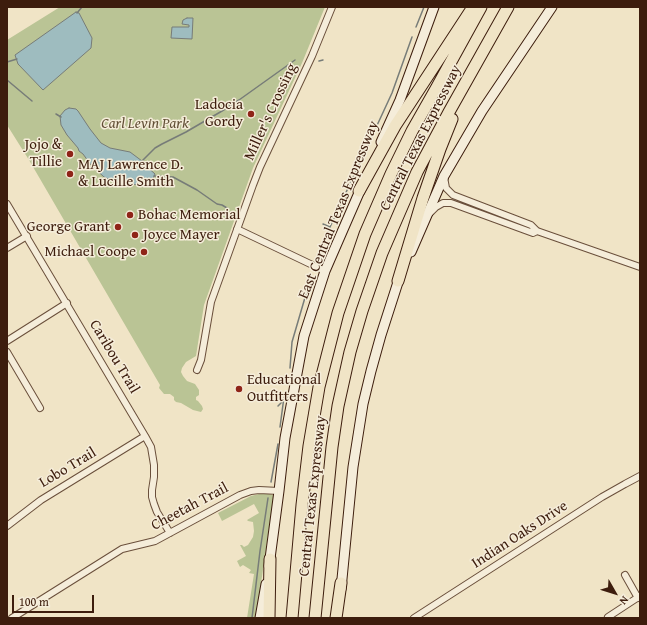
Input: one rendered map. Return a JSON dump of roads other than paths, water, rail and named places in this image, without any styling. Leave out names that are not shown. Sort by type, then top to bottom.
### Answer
[{"type":"highway","points":[[359,191],[395,126],[473,7]]},
{"type":"highway","name":"Central Texas Expressway","points":[[292,618],[309,446],[319,387],[338,313],[365,234],[391,174],[412,131],[481,7]]},
{"type":"highway","name":"Central Texas Expressway","points":[[315,618],[332,447],[338,406],[350,352],[362,311],[395,220],[417,172],[508,7]]},
{"type":"highway","points":[[398,281],[423,198],[440,149],[451,121],[496,37],[499,23]]},
{"type":"highway","points":[[269,618],[270,559]]},
{"type":"highway","points":[[336,618],[341,583]]},
{"type":"main road","name":"East Central Texas Expressway","points":[[260,618],[270,559],[285,438],[304,336],[325,271],[400,100],[434,7]]},
{"type":"main road","points":[[340,618],[341,583],[353,467],[363,404],[381,335],[398,281],[444,176],[482,111],[552,7]]},
{"type":"street","name":"Miller's Crossing","points":[[197,370],[201,360],[211,302],[260,167],[312,56],[332,7]]},
{"type":"street","points":[[444,176],[446,188],[453,195],[532,224],[537,231]]},
{"type":"street","points":[[427,215],[443,203],[451,203],[533,233],[537,231],[640,267]]},
{"type":"street","name":"Caribou Trail","points":[[7,204],[151,447],[154,465],[152,497],[157,512],[170,533]]},
{"type":"street","points":[[237,229],[325,271]]},
{"type":"street","points":[[7,248],[27,236]]},
{"type":"street","points":[[7,341],[66,303]]},
{"type":"street","points":[[7,352],[40,408]]},
{"type":"street","name":"Lobo Trail","points":[[7,526],[41,500],[145,436]]},
{"type":"street","name":"Indian Oaks Drive","points":[[414,618],[602,497],[640,476]]},
{"type":"street","name":"Cheetah Trail","points":[[12,618],[122,549],[155,540],[251,491],[279,491]]},
{"type":"street","points":[[608,617],[639,597],[625,575]]},
{"type":"water","points":[[76,12],[79,13],[92,38],[91,48],[43,90],[18,64],[15,55]]},
{"type":"water","points":[[193,18],[192,39],[171,38],[172,27],[189,27],[189,25],[182,24],[183,20]]},
{"type":"water","points":[[69,108],[76,109],[78,111],[101,143],[110,148],[130,152],[142,161],[155,174],[152,181],[142,185],[128,184],[115,182],[104,177],[79,151],[61,125],[60,116]]},
{"type":"waterway","points":[[77,13],[82,7]]},
{"type":"waterway","points":[[416,27],[424,7]]},
{"type":"waterway","points":[[319,256],[330,227],[392,93],[412,37]]},
{"type":"waterway","points":[[7,62],[17,59]]},
{"type":"waterway","points":[[142,161],[155,148],[222,111],[295,60]]},
{"type":"waterway","points":[[319,61],[323,60]]},
{"type":"waterway","points":[[7,80],[32,101]]},
{"type":"waterway","points":[[56,114],[61,117]]},
{"type":"waterway","points":[[154,176],[173,177],[197,190],[217,204],[227,208]]},
{"type":"waterway","points":[[323,224],[330,227]]},
{"type":"waterway","points":[[290,368],[292,342],[311,277]]},
{"type":"waterway","points":[[280,427],[284,397]]},
{"type":"waterway","points":[[278,406],[283,399]]},
{"type":"waterway","points":[[271,482],[278,444]]},
{"type":"waterway","points":[[252,618],[268,498]]},
{"type":"place","name":"Ladocia Gordy","points":[[251,114]]},
{"type":"place","name":"Jojo & Tillie","points":[[70,154]]},
{"type":"place","name":"MAJ Lawrence D. & Lucille Smith","points":[[70,174]]},
{"type":"place","name":"Bohac Memorial","points":[[130,215]]},
{"type":"place","name":"George Grant","points":[[118,227]]},
{"type":"place","name":"Joyce Mayer","points":[[135,235]]},
{"type":"place","name":"Michael Coope","points":[[144,252]]},
{"type":"place","name":"Educational Outfitters","points":[[239,389]]},
{"type":"park label","name":"Carl Levin Park","points":[[145,124]]}]
